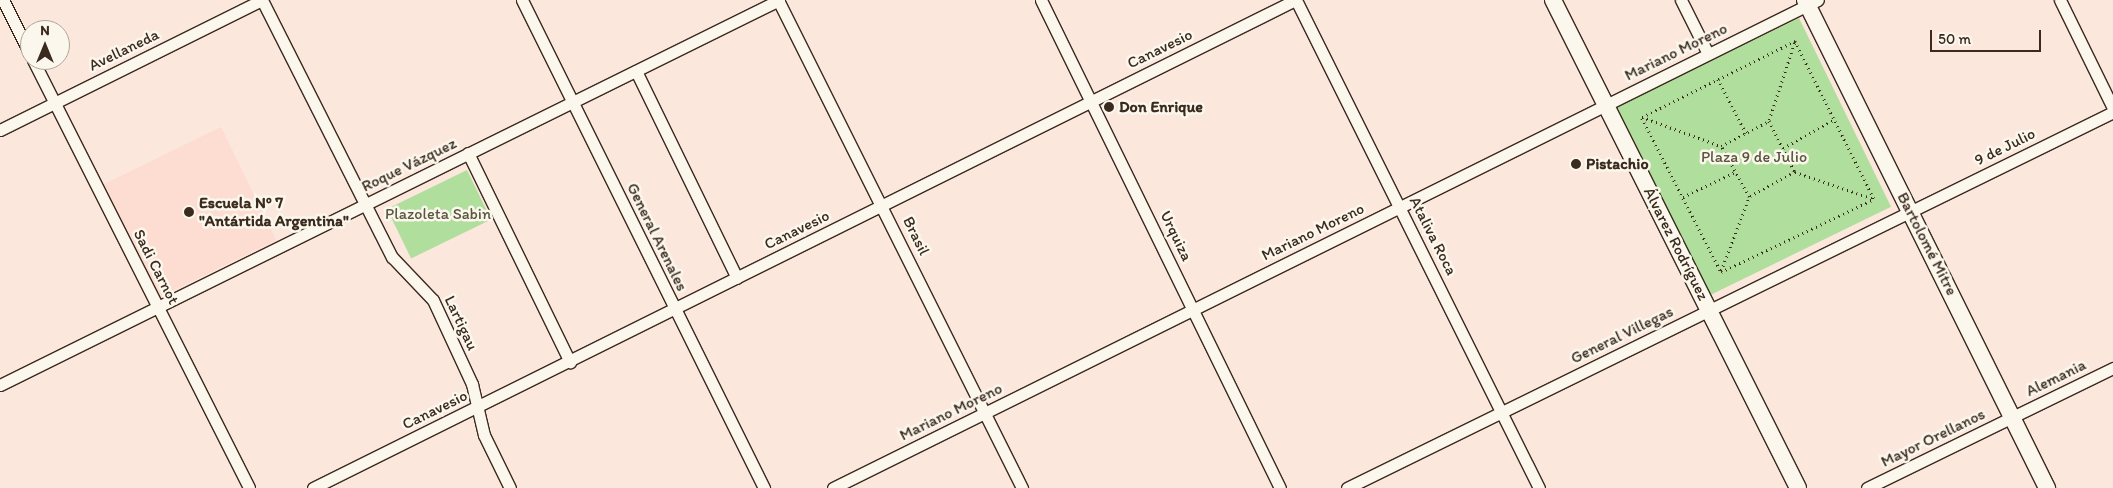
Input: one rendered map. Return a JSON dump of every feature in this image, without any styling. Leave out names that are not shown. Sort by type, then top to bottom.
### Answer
[{"type":"main road","name":"Álvarez Rodríguez","points":[[1553,0],[1798,488]]},
{"type":"main road","name":"Bartolomé Mitre","points":[[1811,2],[1910,211],[2047,488]]},
{"type":"street","points":[[2,0],[20,35]]},
{"type":"street","name":"Avellaneda","points":[[0,130],[262,0]]},
{"type":"street","name":"Lartigau","points":[[262,0],[396,264],[433,300],[472,384],[479,407],[484,435],[510,488]]},
{"type":"street","name":"General Arenales","points":[[522,0],[764,488]]},
{"type":"street","name":"Roque Vázquez","points":[[0,385],[779,0]]},
{"type":"street","name":"Brasil","points":[[779,0],[1022,488]]},
{"type":"street","name":"Urquiza","points":[[1041,0],[1280,488]]},
{"type":"street","name":"Canavesio","points":[[313,488],[1296,0]]},
{"type":"street","name":"Ataliva Roca","points":[[1296,0],[1539,488]]},
{"type":"street","points":[[1681,0],[1708,54]]},
{"type":"street","points":[[2060,0],[2113,108]]},
{"type":"street","name":"Mariano Moreno","points":[[834,488],[1811,2]]},
{"type":"street","name":"Sadi Carnot","points":[[38,70],[249,488]]},
{"type":"street","points":[[636,71],[738,278]]},
{"type":"street","name":"9 de Julio","points":[[1910,211],[2113,112]]},
{"type":"street","points":[[468,154],[570,362]]},
{"type":"street","name":"General Villegas","points":[[1347,488],[1910,211]]},
{"type":"street","name":"Alemania","points":[[2013,416],[2113,368]]},
{"type":"street","name":"Mayor Orellanos","points":[[1867,488],[2013,416]]},
{"type":"path","points":[[1642,117],[1795,41]]},
{"type":"path","points":[[1795,41],[1874,199]]},
{"type":"path","points":[[1721,146],[1769,121],[1795,41]]},
{"type":"path","points":[[1718,79],[1746,133]]},
{"type":"path","points":[[1642,117],[1721,146],[1748,197]]},
{"type":"path","points":[[1642,117],[1721,272]]},
{"type":"path","points":[[1783,148],[1835,119]]},
{"type":"path","points":[[1769,121],[1795,172],[1874,199]]},
{"type":"path","points":[[1683,197],[1735,172]]},
{"type":"path","points":[[1721,272],[1748,197],[1795,172]]},
{"type":"path","points":[[1721,272],[1874,199]]},
{"type":"shaded area","name":"Escuela Nº 7 \"Antártida Argentina\"","points":[[221,127],[276,240],[156,299],[101,186]]},
{"type":"green space","name":"Plaza 9 de Julio","points":[[1799,18],[1891,207],[1708,296],[1616,107]]},
{"type":"green space","name":"Plazoleta Sabin","points":[[467,170],[491,219],[411,258],[387,209]]},
{"type":"place","name":"Don Enrique","points":[[1109,107]]},
{"type":"place","name":"Pistachio","points":[[1576,164]]},
{"type":"place","name":"Escuela Nº 7 \"Antártida Argentina\"","points":[[189,212]]}]
